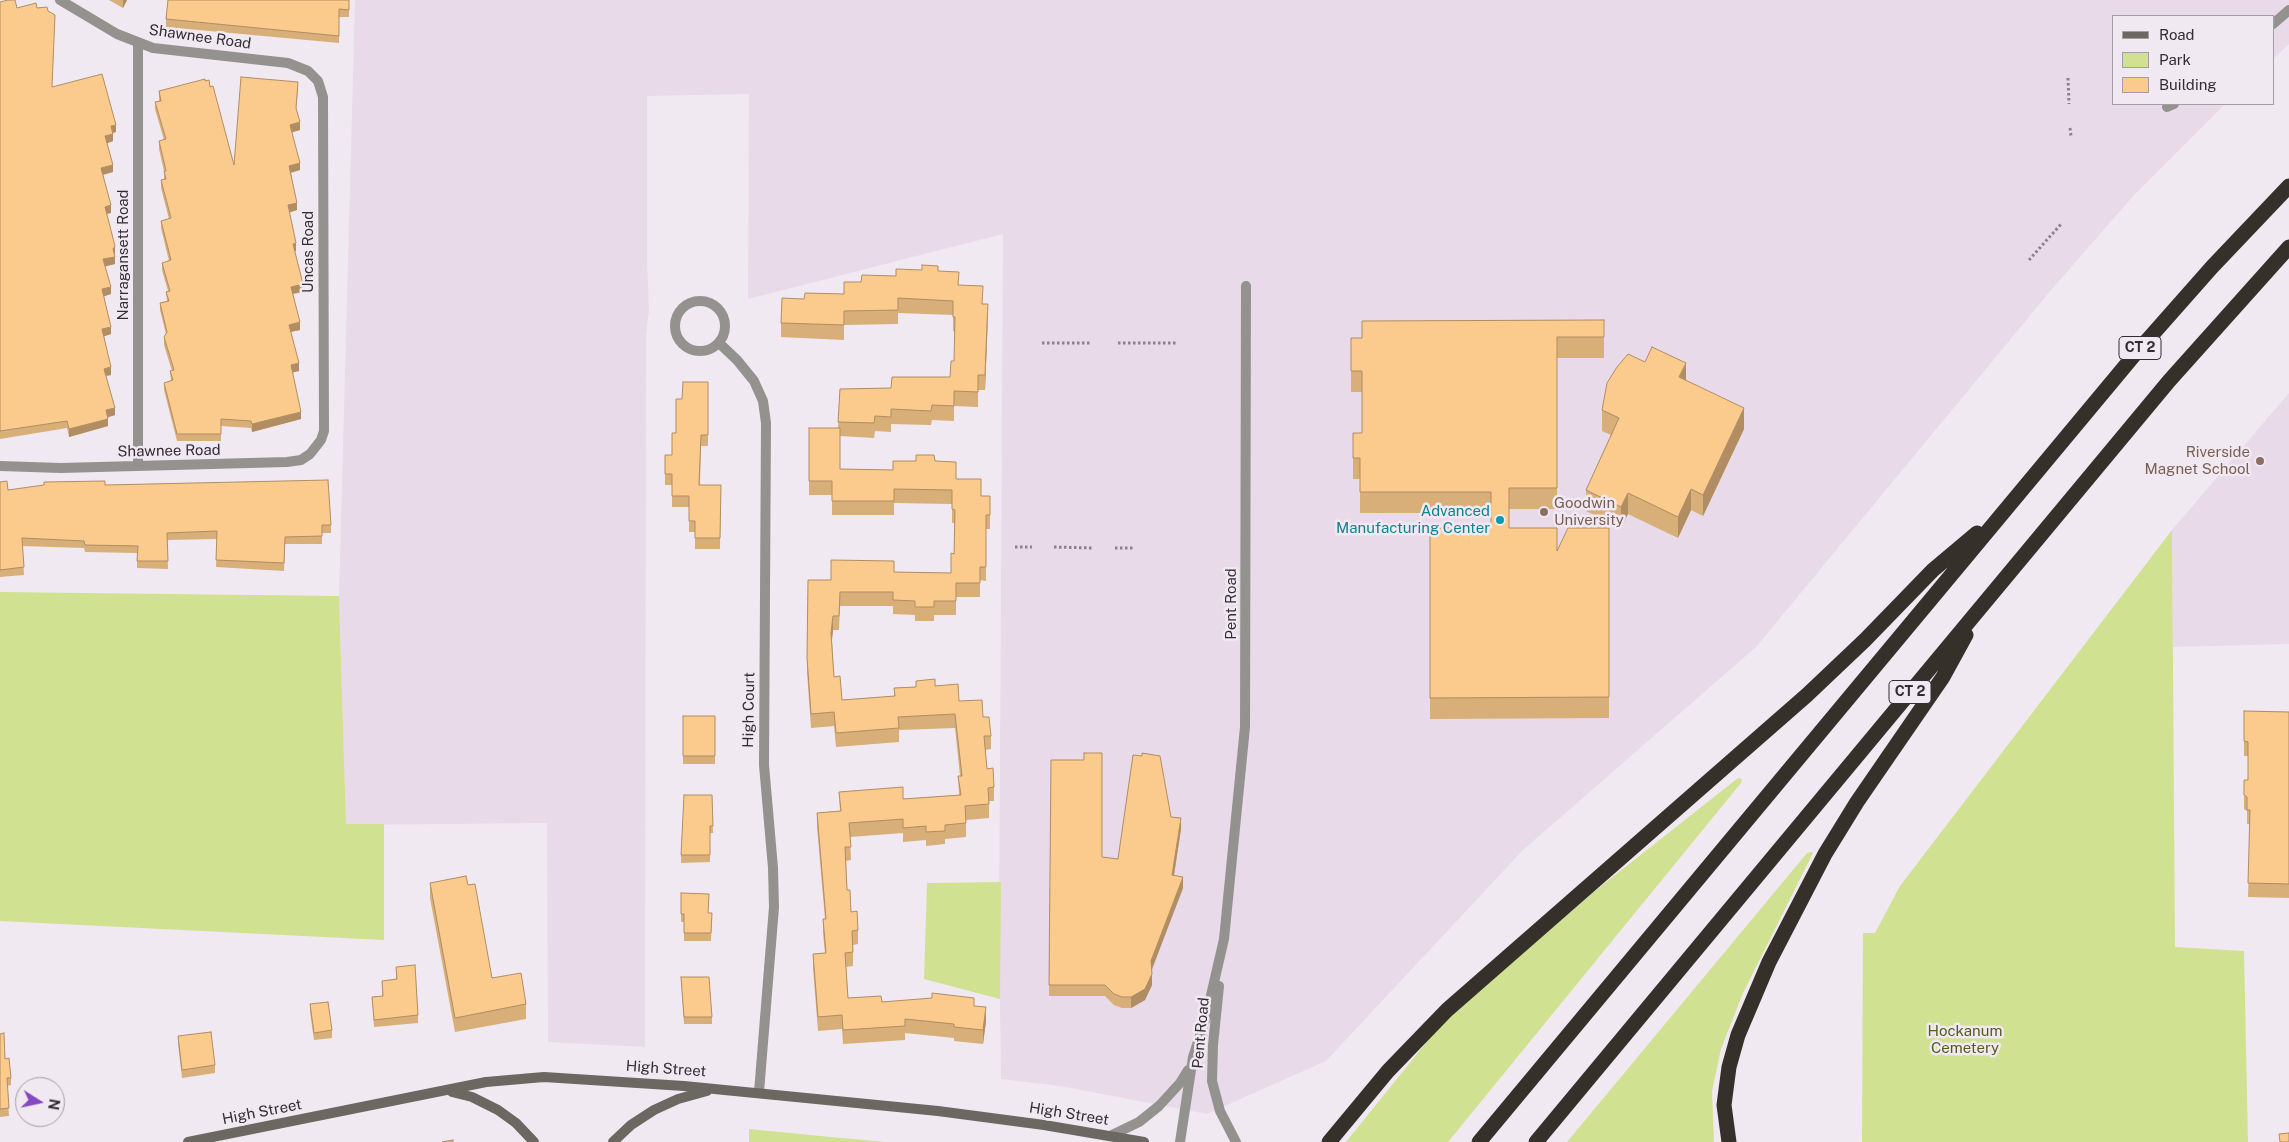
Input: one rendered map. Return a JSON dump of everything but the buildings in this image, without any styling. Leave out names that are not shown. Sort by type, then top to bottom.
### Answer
[{"type":"highway","name":"CT 2","points":[[1479,1142],[2162,323],[2289,186]]},
{"type":"highway","name":"CT 2","points":[[1536,1142],[2186,361],[2289,247]]},
{"type":"highway","points":[[1329,1142],[1388,1071],[1447,1010],[1807,696],[1865,640],[1932,570],[1999,518]]},
{"type":"highway","points":[[1729,1142],[1724,1105],[1729,1067],[1738,1034],[1770,962],[1825,854],[1857,802],[1943,677],[1974,615]]},
{"type":"main road","name":"High Street","points":[[188,1142],[506,1079],[537,1077],[759,1092],[971,1115],[1144,1142]]},
{"type":"main road","points":[[613,1142],[631,1124],[667,1103],[692,1094],[722,1089]]},
{"type":"main road","points":[[446,1091],[472,1096],[487,1103],[516,1123],[534,1142]]},
{"type":"street","name":"Shawnee Road","points":[[60,0],[117,34],[138,43],[165,50],[288,63],[304,68],[314,75]]},
{"type":"street","points":[[2274,23],[2289,10]]},
{"type":"street","name":"Narragansett Road","points":[[138,43],[138,466]]},
{"type":"street","name":"Uncas Road","points":[[314,75],[320,84],[323,97],[324,431]]},
{"type":"street","name":"Pent Road","points":[[1236,1142],[1220,1111],[1212,1081],[1213,1045],[1245,727],[1246,286]]},
{"type":"street","points":[[698,300],[711,303],[719,308],[724,316],[726,325],[719,343],[704,351],[694,350],[682,343],[675,326],[682,309],[689,303],[698,300]]},
{"type":"street","name":"High Court","points":[[719,343],[737,360],[754,381],[763,401],[766,423],[764,765],[774,896],[759,1092]]},
{"type":"street","name":"Shawnee Road","points":[[0,466],[60,468],[274,463],[301,460],[316,449],[324,431]]},
{"type":"street","name":"Pent Road","points":[[1180,1142],[1193,1057],[1211,998],[1226,921]]},
{"type":"street","name":"Pent Road","points":[[1110,1136],[1131,1126],[1159,1106],[1180,1083],[1193,1057]]},
{"type":"path","points":[[2068,78],[2069,104]]},
{"type":"path","points":[[2070,128],[2071,136]]},
{"type":"path","points":[[2029,260],[2062,223]]},
{"type":"path","points":[[1042,343],[1092,343]]},
{"type":"path","points":[[1118,343],[1176,343]]},
{"type":"path","points":[[1015,547],[1032,547]]},
{"type":"path","points":[[1054,547],[1092,548]]},
{"type":"path","points":[[1115,548],[1133,548]]},
{"type":"shaded area","name":"Goodwin University","points":[[355,0],[2289,0],[2289,44],[2274,58],[2274,15],[2112,15],[2112,105],[2224,105],[2134,195],[2052,289],[1756,647],[1523,850],[1326,1061],[1207,1114],[1060,1086],[1001,1079],[999,933],[1003,234],[748,299],[749,94],[647,96],[647,259],[649,309],[646,336],[645,1047],[548,1042],[547,823],[346,825],[339,596]]},
{"type":"shaded area","name":"Riverside Magnet School","points":[[2289,393],[2289,644],[2173,647],[2172,530]]},
{"type":"green space","name":"Hockanum Cemetery","points":[[2172,530],[2175,947],[2244,951],[2248,1142],[1862,1142],[1863,933],[1875,933],[1900,886]]},
{"type":"green space","points":[[0,592],[339,596],[346,824],[384,824],[384,940],[0,921]]},
{"type":"green space","points":[[1738,778],[1742,779],[1741,783],[1448,1142],[1346,1142],[1442,1023],[1595,891]]},
{"type":"green space","points":[[1807,853],[1813,853],[1743,993],[1721,1049],[1712,1091],[1714,1142],[1567,1142]]},
{"type":"green space","points":[[1001,882],[1000,999],[924,979],[927,883]]},
{"type":"green space","points":[[749,1129],[841,1138],[886,1142],[749,1142]]},
{"type":"place","name":"Riverside Magnet School","points":[[2260,461]]},
{"type":"place","name":"Goodwin University","points":[[1544,512]]},
{"type":"place","name":"Advanced Manufacturing Center","points":[[1500,520]]}]
